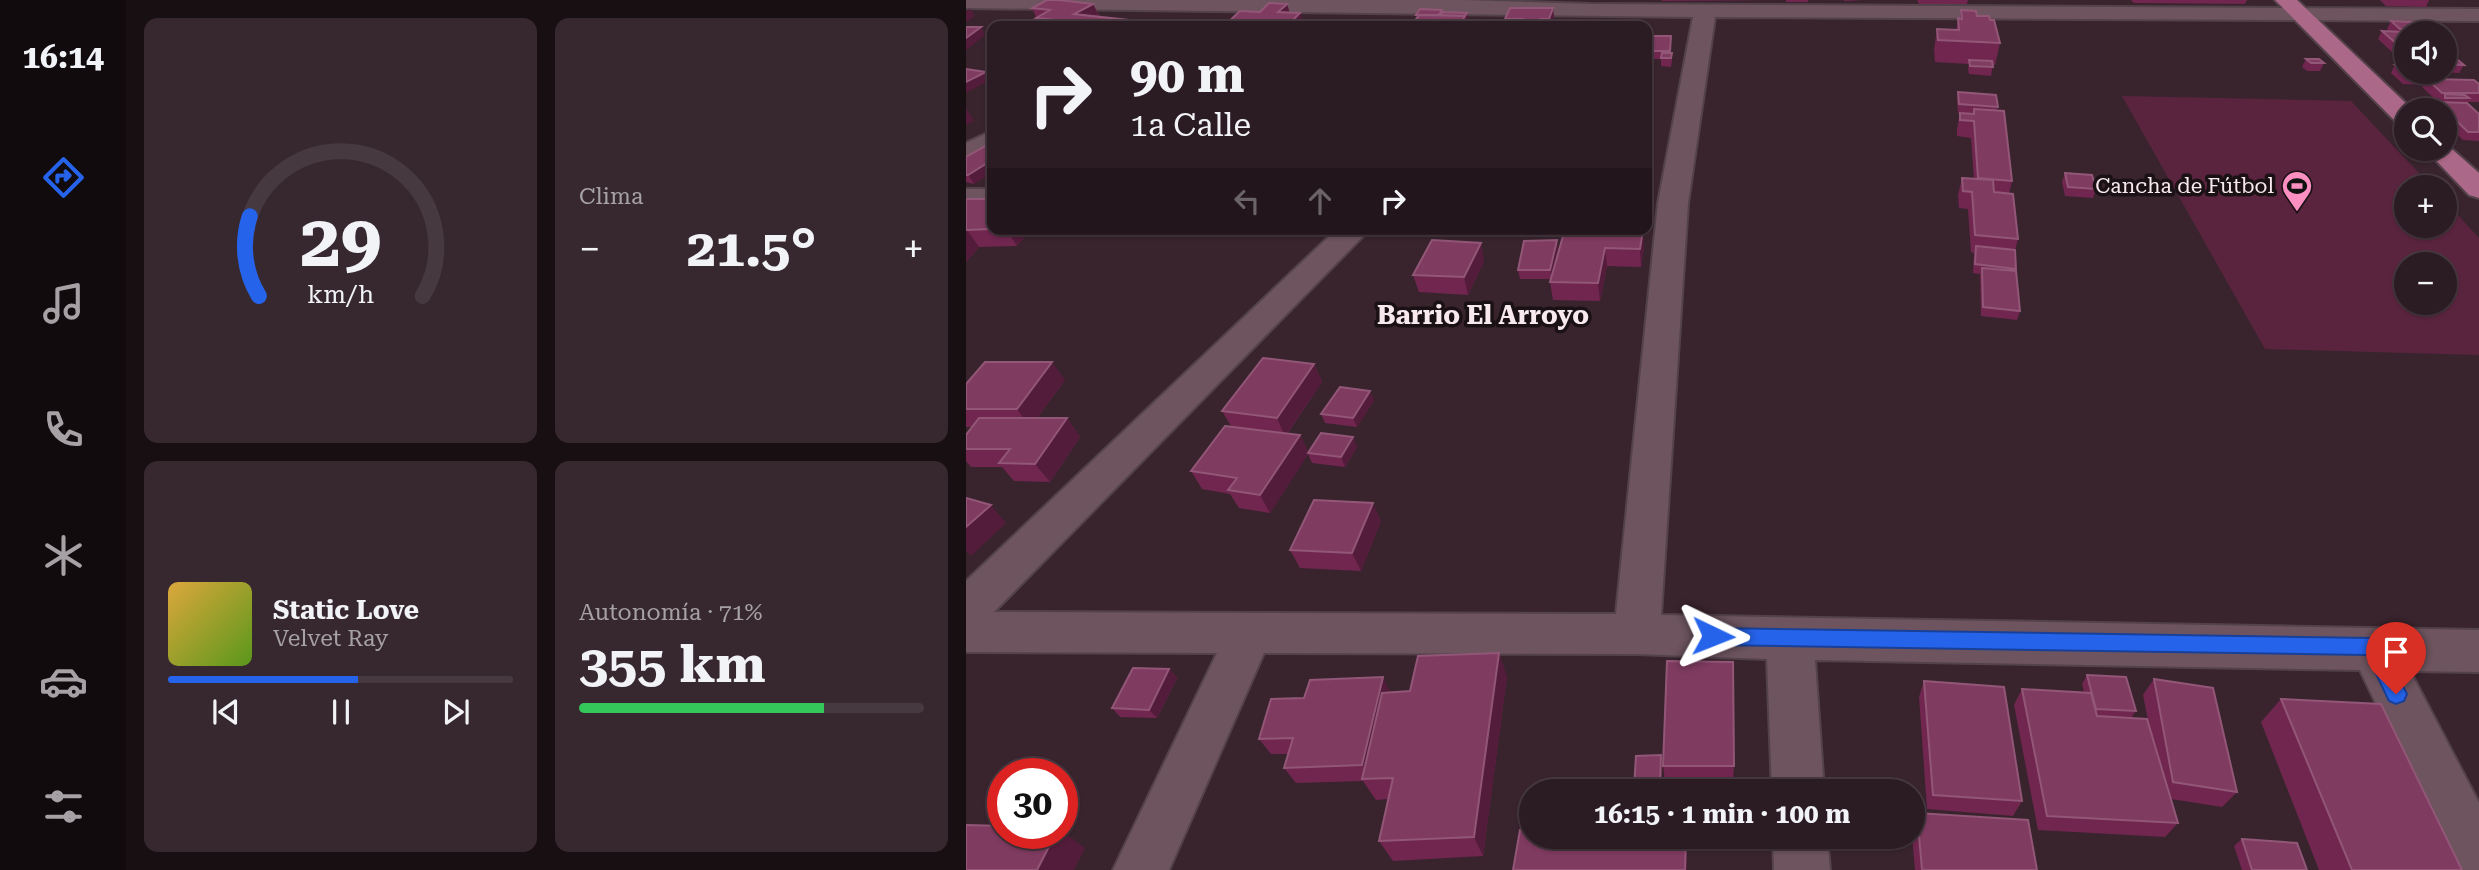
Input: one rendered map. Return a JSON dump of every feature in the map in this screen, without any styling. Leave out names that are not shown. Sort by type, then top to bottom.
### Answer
[{"type":"main road","points":[[2292,7],[2394,106]]},
{"type":"main road","points":[[2450,161],[2479,189]]},
{"type":"street","points":[[966,2],[1595,5],[1705,10],[1833,5],[2292,7],[2479,15]]},
{"type":"street","points":[[1196,21],[1229,2]]},
{"type":"street","points":[[1577,21],[1595,5]]},
{"type":"street","points":[[1637,634],[1660,203],[1705,10]]},
{"type":"street","points":[[966,154],[987,142]]},
{"type":"street","points":[[966,198],[987,198]]},
{"type":"street","points":[[966,610],[1349,235]]},
{"type":"street","points":[[966,632],[1637,634],[2479,651]]},
{"type":"street","points":[[1141,870],[1249,634]]},
{"type":"street","points":[[1790,639],[1796,779]]},
{"type":"street","points":[[2373,647],[2479,860]]},
{"type":"street","points":[[1801,849],[1802,870]]},
{"type":"shaded area","name":"Cancha de Fútbol","points":[[2122,96],[2351,101],[2394,147],[2394,161],[2408,161],[2421,175],[2394,175],[2394,238],[2457,238],[2457,214],[2479,238],[2479,355],[2265,349]]},
{"type":"building","points":[[1047,0],[1093,4],[1074,14],[1138,21],[1065,21],[1036,18],[1050,10],[1032,8]]},
{"type":"building","points":[[1269,3],[1287,4],[1278,12],[1300,13],[1292,21],[1229,21],[1240,11],[1260,12]]},
{"type":"building","points":[[1510,8],[1553,8],[1549,19],[1505,19]]},
{"type":"building","points":[[1420,9],[1442,10],[1439,15],[1416,15]]},
{"type":"building","points":[[1961,10],[1976,11],[1977,16],[1989,16],[1990,20],[1994,20],[2000,43],[1938,40],[1937,29],[1959,30],[1958,18],[1962,19]]},
{"type":"building","points":[[1442,12],[1467,13],[1465,16],[1441,15]]},
{"type":"building","points":[[1419,15],[1465,16],[1462,21],[1415,21]]},
{"type":"building","points":[[966,27],[981,27],[966,38]]},
{"type":"building","points":[[2382,31],[2394,32],[2394,42]]},
{"type":"building","points":[[1653,36],[1671,36],[1670,51],[1652,51]]},
{"type":"building","points":[[1662,53],[1672,53],[1671,58],[1661,58]]},
{"type":"building","points":[[2306,59],[2319,59],[2324,63],[2311,63]]},
{"type":"building","points":[[1969,60],[1992,61],[1993,67],[1970,66]]},
{"type":"building","points":[[966,69],[986,72],[966,82]]},
{"type":"building","points":[[2457,80],[2474,80],[2479,84],[2479,93],[2442,93],[2432,84],[2457,84]]},
{"type":"building","points":[[1958,92],[1996,95],[1998,107],[1959,104]]},
{"type":"building","points":[[2445,94],[2465,95],[2469,98],[2457,98],[2445,98]]},
{"type":"building","points":[[2457,103],[2467,103],[2479,114],[2479,132],[2468,132],[2457,121]]},
{"type":"building","points":[[1974,109],[2004,111],[2012,181],[1978,178],[1974,121],[1960,120],[1960,113],[1974,114]]},
{"type":"building","points":[[987,146],[987,163],[968,175],[966,157]]},
{"type":"building","points":[[2065,173],[2092,175],[2096,189],[2068,187]]},
{"type":"building","points":[[1962,178],[1993,180],[1994,192],[2013,194],[2018,239],[1975,235],[1972,192],[1963,191]]},
{"type":"building","points":[[966,199],[987,199],[987,229],[966,230]]},
{"type":"building","points":[[1563,235],[1642,235],[1640,249],[1605,248],[1598,283],[1550,282]]},
{"type":"building","points":[[1432,240],[1481,243],[1464,277],[1413,275]]},
{"type":"building","points":[[1557,240],[1550,270],[1518,270],[1524,241]]},
{"type":"building","points":[[1976,246],[2015,250],[2016,269],[1975,264]]},
{"type":"building","points":[[1982,268],[2016,271],[2020,311],[1983,307]]},
{"type":"building","points":[[1263,358],[1314,364],[1277,418],[1222,411]]},
{"type":"building","points":[[985,362],[1052,362],[1017,409],[966,409],[966,384]]},
{"type":"building","points":[[1340,387],[1370,391],[1353,418],[1321,414]]},
{"type":"building","points":[[979,418],[1067,418],[1035,464],[999,463],[1010,449],[966,449],[966,435]]},
{"type":"building","points":[[1225,426],[1300,435],[1260,495],[1228,490],[1237,478],[1191,471]]},
{"type":"building","points":[[1321,433],[1353,437],[1341,457],[1308,453]]},
{"type":"building","points":[[966,498],[991,505],[966,527]]},
{"type":"building","points":[[1314,500],[1373,503],[1352,553],[1290,550]]},
{"type":"building","points":[[1499,653],[1474,837],[1379,841],[1393,778],[1362,779],[1382,693],[1410,691],[1418,656]]},
{"type":"building","points":[[1667,661],[1733,662],[1734,766],[1663,766]]},
{"type":"building","points":[[1133,668],[1169,669],[1149,710],[1112,708]]},
{"type":"building","points":[[2087,675],[2126,677],[2136,711],[2096,709]]},
{"type":"building","points":[[1383,677],[1362,765],[1284,768],[1293,738],[1259,739],[1271,699],[1304,698],[1310,680]]},
{"type":"building","points":[[2154,679],[2213,688],[2237,792],[2173,782]]},
{"type":"building","points":[[1924,681],[2004,687],[2022,801],[1933,795]]},
{"type":"building","points":[[2022,689],[2091,693],[2097,716],[2147,719],[2178,823],[2047,816]]},
{"type":"building","points":[[2281,699],[2381,704],[2462,870],[2352,870]]},
{"type":"building","points":[[1661,755],[1660,779],[1635,779],[1636,756]]},
{"type":"building","points":[[1925,814],[2028,820],[2037,870],[1922,870],[1920,849],[1925,849]]},
{"type":"building","points":[[966,825],[987,826],[987,849],[1048,849],[1037,870],[966,870]]},
{"type":"building","points":[[1519,836],[1519,849],[1686,849],[1685,870],[1513,870]]},
{"type":"building","points":[[2242,839],[2297,843],[2307,870],[2252,870]]},
{"type":"place","name":"Cancha de Fútbol","points":[[2297,213]]},
{"type":"district","name":"Barrio El Arroyo","points":[[1483,315]]},
{"type":"route","points":[[1713,636],[2373,647],[2396,694]]}]
